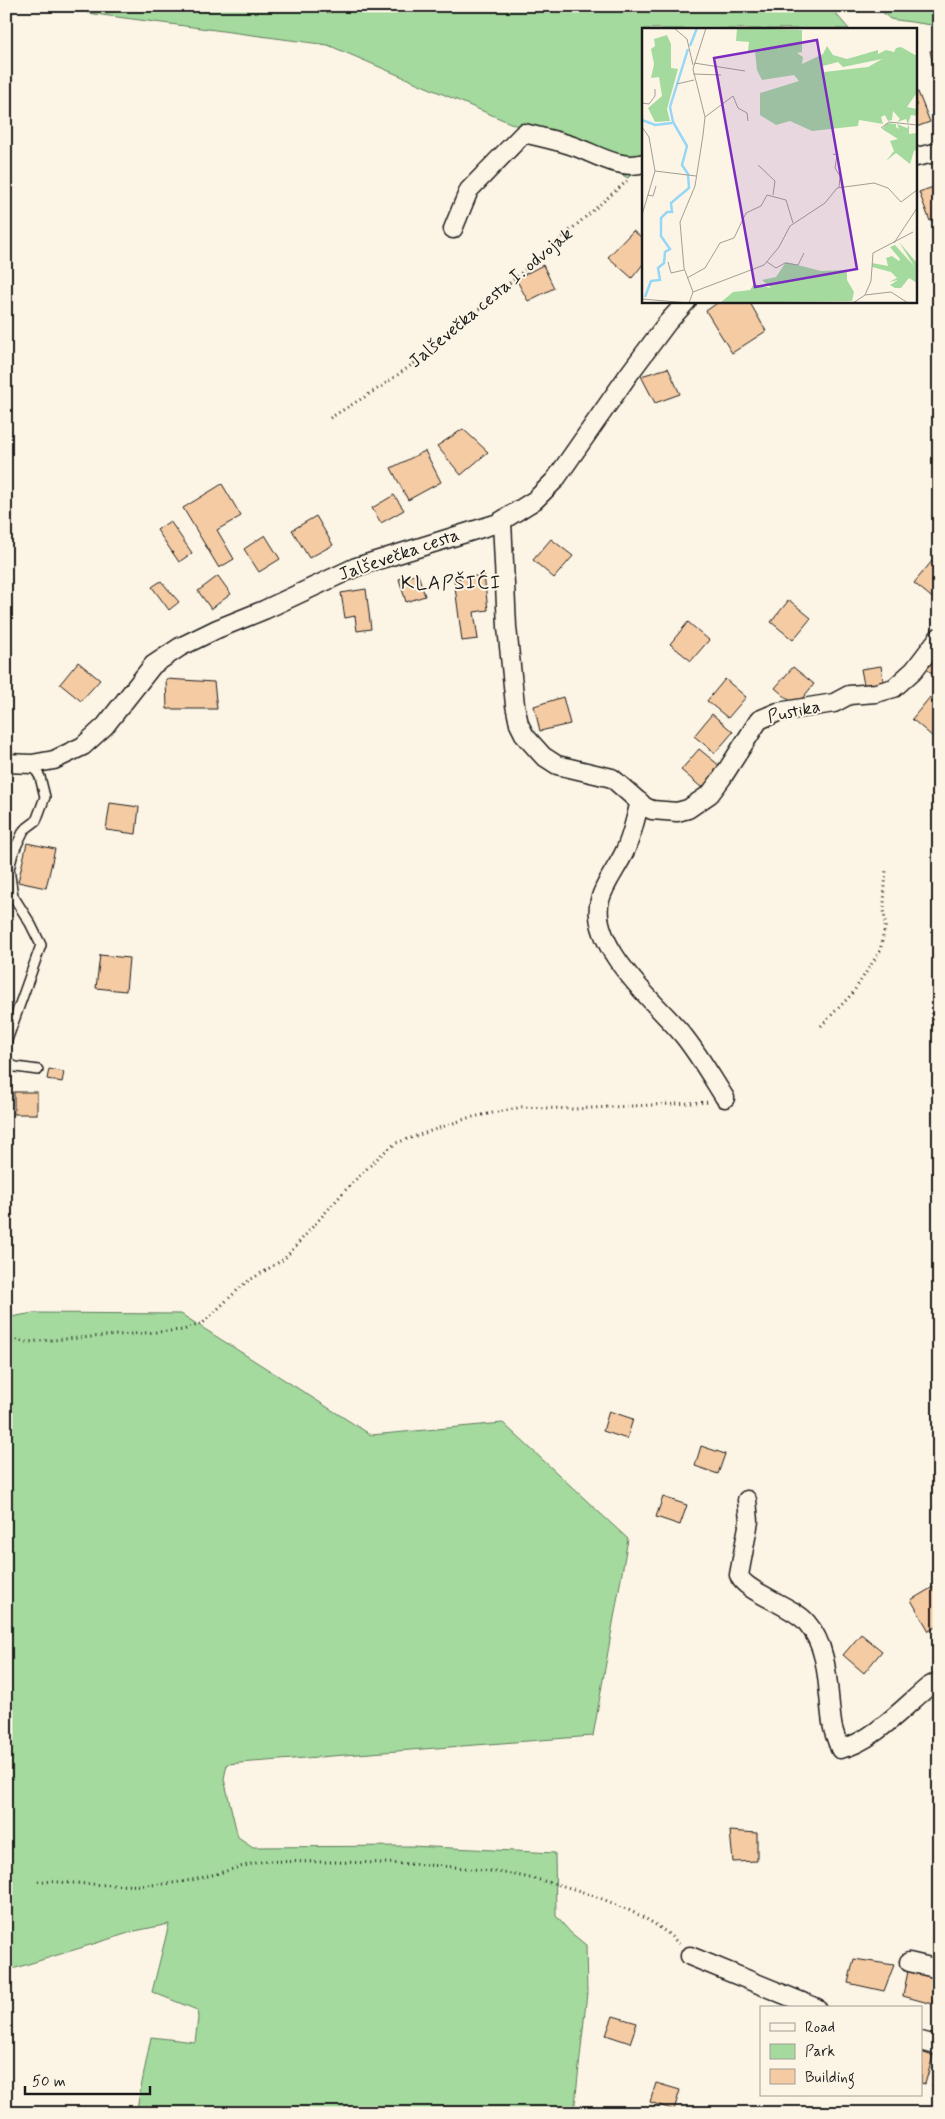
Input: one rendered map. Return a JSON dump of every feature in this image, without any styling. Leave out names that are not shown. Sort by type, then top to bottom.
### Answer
[{"type":"street","points":[[452,230],[469,190],[524,133],[569,145],[621,164],[633,167],[642,164]]},
{"type":"street","points":[[918,157],[939,152]]},
{"type":"street","name":"Jalševečka cesta","points":[[6,763],[32,764],[54,760],[83,746],[105,726],[153,666],[180,647],[356,567],[502,521],[535,500],[555,480],[645,352],[686,302]]},
{"type":"street","name":"Pustika","points":[[502,521],[515,705],[519,724],[525,736],[543,756],[557,765],[612,778],[652,810],[678,812],[696,805],[710,794],[758,720],[778,712],[829,704],[849,695],[876,693],[894,688],[914,670],[939,637]]},
{"type":"street","points":[[640,802],[624,854],[600,900],[600,922],[605,939],[615,956],[645,995],[687,1041],[725,1098]]},
{"type":"street","points":[[747,1500],[749,1521],[738,1575],[748,1586],[800,1615],[815,1633],[822,1648],[832,1725],[840,1749],[850,1747],[868,1736],[928,1687],[939,1682]]},
{"type":"street","points":[[690,1956],[710,1962],[812,2006]]},
{"type":"street","points":[[908,1962],[939,1969]]},
{"type":"street","points":[[922,2041],[939,2046]]},
{"type":"lane","points":[[6,1043],[41,944],[13,896],[8,869],[13,852],[24,830],[36,821],[45,798],[40,777],[32,764]]},
{"type":"lane","points":[[6,1063],[38,1070]]},
{"type":"path","name":"Jalševečka cesta I. odvojak","points":[[330,418],[379,388],[430,352],[608,200],[632,177]]},
{"type":"path","points":[[821,1026],[852,994],[880,951],[885,927],[886,869]]},
{"type":"path","points":[[6,1338],[26,1342],[183,1330],[204,1323],[245,1284],[284,1259],[350,1185],[383,1152],[396,1143],[460,1120],[522,1107],[574,1109],[711,1102],[725,1098]]},
{"type":"path","points":[[38,1881],[134,1884],[180,1882],[246,1864],[266,1861],[426,1866],[524,1875],[566,1886],[606,1900],[632,1912],[668,1932],[690,1956]]},
{"type":"green space","points":[[88,6],[829,6],[848,28],[642,28],[642,163],[628,178],[576,151],[328,45],[87,13]]},
{"type":"green space","points":[[876,6],[939,6],[939,26],[890,19]]},
{"type":"green space","points":[[33,1313],[181,1314],[371,1435],[503,1423],[628,1539],[593,1736],[227,1764],[224,1779],[238,1837],[253,1847],[411,1846],[555,1853],[556,1916],[570,1932],[586,1945],[587,1993],[574,2113],[136,2113],[151,2037],[195,2042],[197,2010],[152,1992],[169,1924],[135,1931],[6,1971],[6,1318]]},
{"type":"building","points":[[939,49],[939,81],[937,81],[930,51]]},
{"type":"building","points":[[918,92],[930,122],[918,126]]},
{"type":"building","points":[[939,185],[939,217],[930,221],[919,192]]},
{"type":"building","points":[[633,231],[642,238],[642,266],[632,278],[608,257]]},
{"type":"building","points":[[543,265],[554,288],[528,301],[516,279]]},
{"type":"building","points":[[719,302],[750,302],[766,331],[732,353],[706,311]]},
{"type":"building","points":[[668,368],[680,394],[655,403],[641,376]]},
{"type":"building","points":[[463,429],[488,452],[461,475],[437,446]]},
{"type":"building","points":[[425,451],[441,482],[408,500],[391,468]]},
{"type":"building","points":[[222,484],[241,516],[217,530],[234,559],[219,568],[183,508]]},
{"type":"building","points":[[394,495],[404,510],[381,523],[372,508]]},
{"type":"building","points":[[316,516],[333,545],[309,558],[292,530]]},
{"type":"building","points":[[170,521],[192,553],[179,562],[157,530]]},
{"type":"building","points":[[265,535],[280,559],[259,572],[244,549]]},
{"type":"building","points":[[551,539],[573,556],[554,578],[533,560]]},
{"type":"building","points":[[932,561],[939,567],[939,596],[935,600],[914,583]]},
{"type":"building","points":[[418,574],[425,596],[406,602],[399,579]]},
{"type":"building","points":[[484,575],[488,610],[474,612],[478,639],[462,641],[454,579]]},
{"type":"building","points":[[218,576],[231,594],[211,609],[198,591]]},
{"type":"building","points":[[161,581],[179,602],[169,610],[152,587]]},
{"type":"building","points":[[366,589],[371,629],[357,631],[355,616],[345,618],[341,593]]},
{"type":"building","points":[[789,600],[811,618],[793,640],[771,622]]},
{"type":"building","points":[[688,622],[709,640],[691,661],[670,644]]},
{"type":"building","points":[[939,649],[939,679],[924,667]]},
{"type":"building","points":[[78,662],[100,680],[81,701],[60,684]]},
{"type":"building","points":[[881,666],[884,687],[865,690],[861,669]]},
{"type":"building","points":[[793,667],[814,684],[796,706],[775,688]]},
{"type":"building","points":[[166,679],[214,682],[217,709],[167,709]]},
{"type":"building","points":[[725,679],[746,697],[728,718],[707,701]]},
{"type":"building","points":[[563,697],[570,724],[540,731],[534,706]]},
{"type":"building","points":[[930,697],[939,705],[939,730],[933,737],[912,719]]},
{"type":"building","points":[[712,714],[733,732],[715,753],[694,736]]},
{"type":"building","points":[[699,749],[720,766],[702,788],[681,770]]},
{"type":"building","points":[[110,803],[139,807],[136,834],[106,830]]},
{"type":"building","points":[[27,843],[55,849],[46,888],[18,882]]},
{"type":"building","points":[[100,955],[129,958],[126,991],[96,988]]},
{"type":"building","points":[[49,1069],[64,1072],[62,1082],[47,1079]]},
{"type":"building","points":[[14,1092],[37,1092],[37,1114],[14,1114]]},
{"type":"building","points":[[609,1411],[633,1419],[627,1439],[603,1431]]},
{"type":"building","points":[[701,1446],[725,1454],[718,1474],[695,1466]]},
{"type":"building","points":[[663,1497],[687,1505],[680,1525],[656,1517]]},
{"type":"building","points":[[933,1587],[939,1597],[939,1625],[929,1631],[911,1600]]},
{"type":"building","points":[[861,1634],[882,1651],[864,1673],[843,1655]]},
{"type":"building","points":[[730,1831],[757,1833],[757,1861],[733,1862]]},
{"type":"building","points":[[854,1959],[894,1965],[884,1991],[848,1983]]},
{"type":"building","points":[[908,1971],[939,1979],[932,2004],[903,1996]]},
{"type":"building","points":[[613,2016],[637,2023],[630,2043],[606,2035]]},
{"type":"building","points":[[922,2052],[933,2056],[925,2084],[922,2083]]},
{"type":"building","points":[[939,2065],[939,2089],[932,2086]]},
{"type":"building","points":[[656,2083],[680,2090],[674,2110],[650,2102]]},
{"type":"district","name":"KLAPŠIĆI","points":[[451,583]]}]
